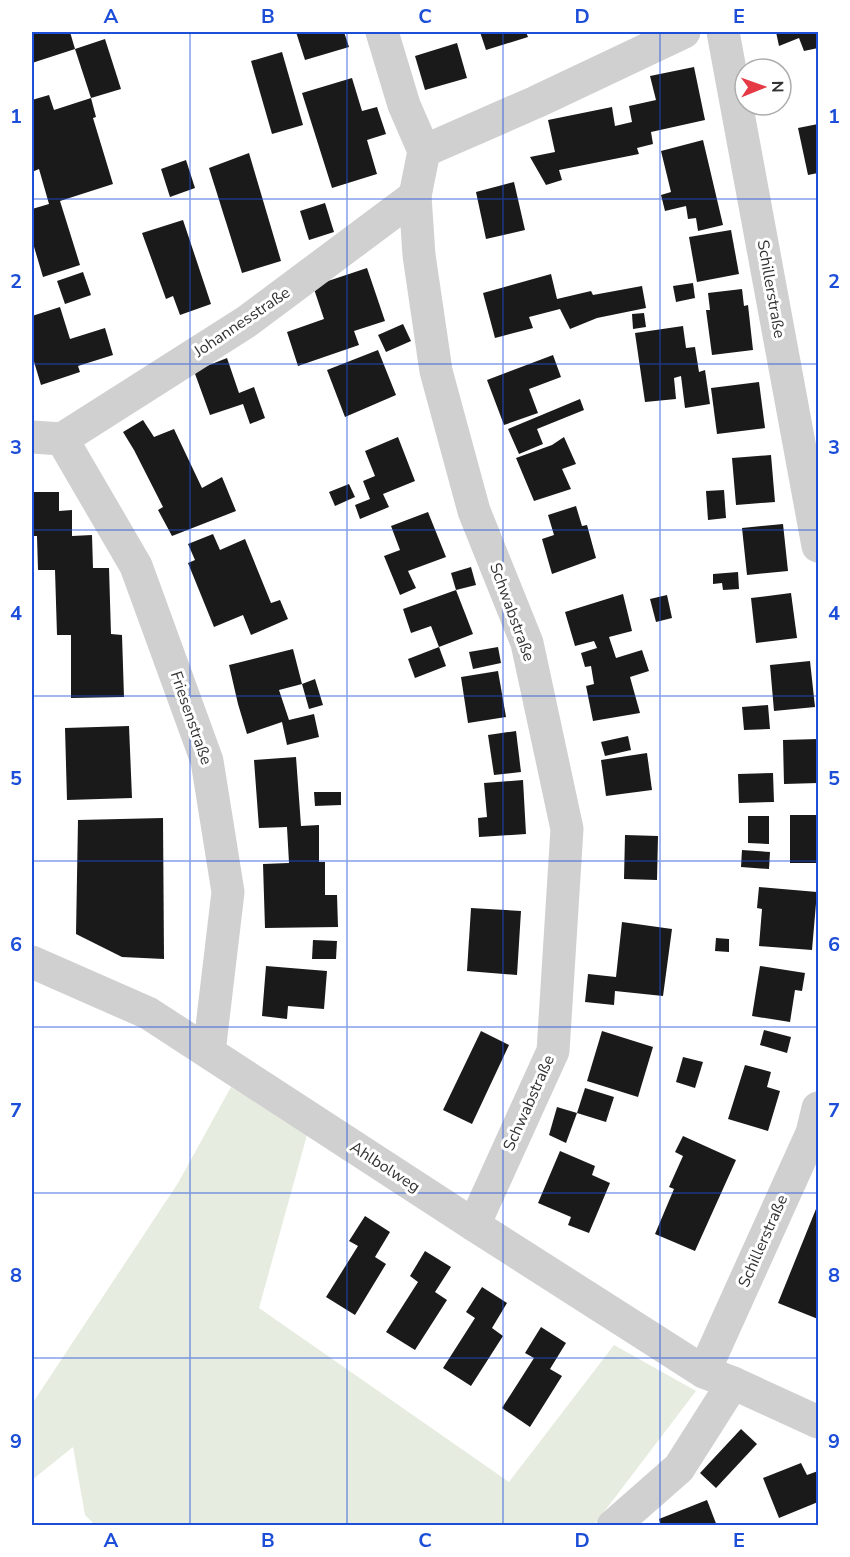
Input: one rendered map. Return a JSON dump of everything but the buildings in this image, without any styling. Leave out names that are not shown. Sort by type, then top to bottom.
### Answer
[{"type":"street","points":[[382,32],[404,105],[424,151],[536,102],[684,32]]},
{"type":"street","name":"Schillerstraße","points":[[723,32],[819,546]]},
{"type":"street","name":"Schwabstraße","points":[[424,151],[415,196],[419,255],[436,371],[474,511],[527,644],[567,829],[554,1051],[474,1225]]},
{"type":"street","name":"Johannesstraße","points":[[47,438],[246,322],[415,196]]},
{"type":"street","name":"Friesenstraße","points":[[47,438],[136,566],[207,761],[228,892],[209,1052]]},
{"type":"street","name":"Ahlbolweg","points":[[32,962],[148,1012],[474,1225],[719,1377],[819,1422]]},
{"type":"street","name":"Schillerstraße","points":[[719,1377],[812,1133],[819,1108]]},
{"type":"street","points":[[613,1526],[678,1468],[719,1377]]},
{"type":"shaded area","points":[[231,1087],[307,1135],[259,1308],[509,1482],[614,1345],[696,1391],[594,1525],[95,1525],[85,1515],[73,1447],[32,1480],[32,1404],[178,1183]]}]
